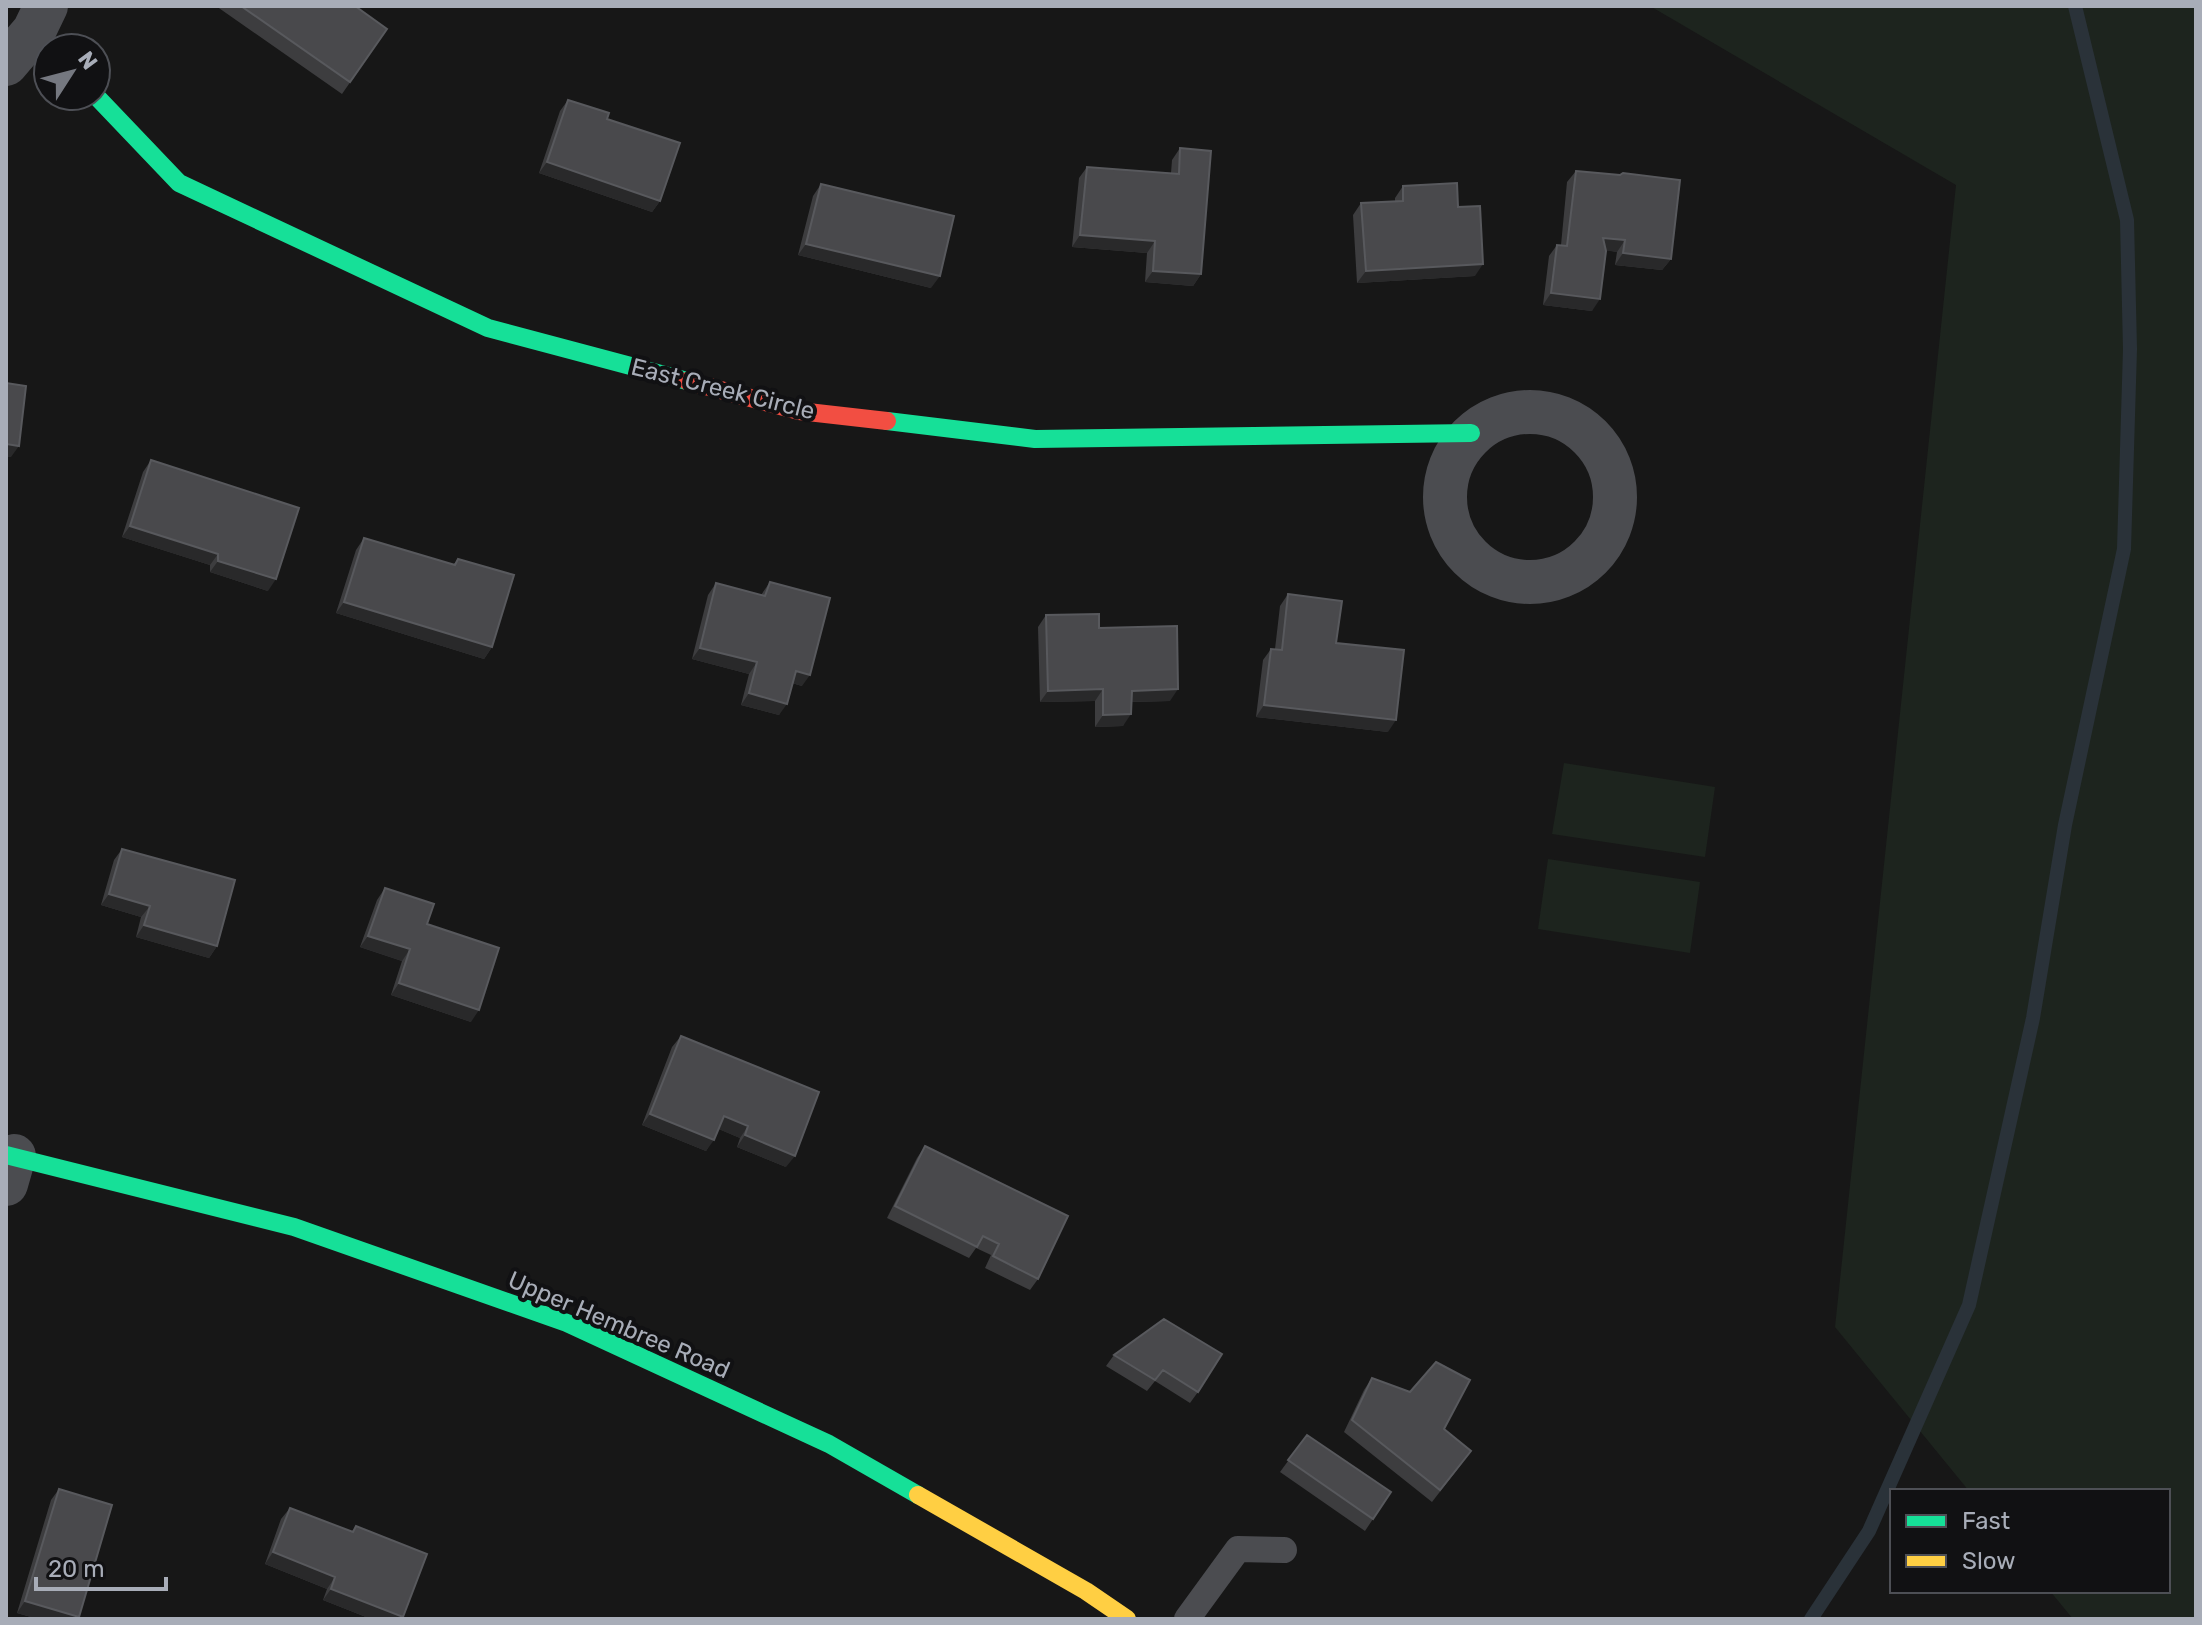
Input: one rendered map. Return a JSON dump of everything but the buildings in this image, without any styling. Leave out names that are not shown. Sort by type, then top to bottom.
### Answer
[{"type":"street","points":[[6,64],[43,28]]},
{"type":"street","name":"East Creek Circle","points":[[111,112],[179,183],[488,328],[799,411],[1035,439],[1471,433]]},
{"type":"street","name":"Upper Hembree Road","points":[[9,1165],[294,1227],[567,1323],[829,1444],[1086,1591],[1127,1619]]},
{"type":"lane","points":[[1187,1619],[1238,1549],[1284,1550]]},
{"type":"shaded area","points":[[1650,6],[2196,6],[2196,1619],[2073,1619],[2052,1593],[2170,1593],[2170,1489],[1967,1489],[1835,1327],[1956,185]]},
{"type":"shaded area","points":[[1564,763],[1715,787],[1705,857],[1552,834]]},
{"type":"shaded area","points":[[1548,859],[1700,882],[1690,953],[1538,929]]},
{"type":"waterway","points":[[1811,1619],[1869,1531],[1969,1305],[2033,1018],[2065,825],[2124,549],[2130,349],[2127,220],[2075,6]]},
{"type":"traffic: fast","points":[[111,112],[179,183],[488,328],[687,381]]},
{"type":"traffic: fast","points":[[887,421],[1035,439],[1471,433]]},
{"type":"traffic: fast","points":[[6,1155],[294,1227],[567,1323],[829,1444],[918,1495]]},
{"type":"traffic: slow","points":[[918,1495],[1086,1591],[1127,1619]]},
{"type":"traffic: jam","points":[[687,381],[799,411],[887,421]]}]
